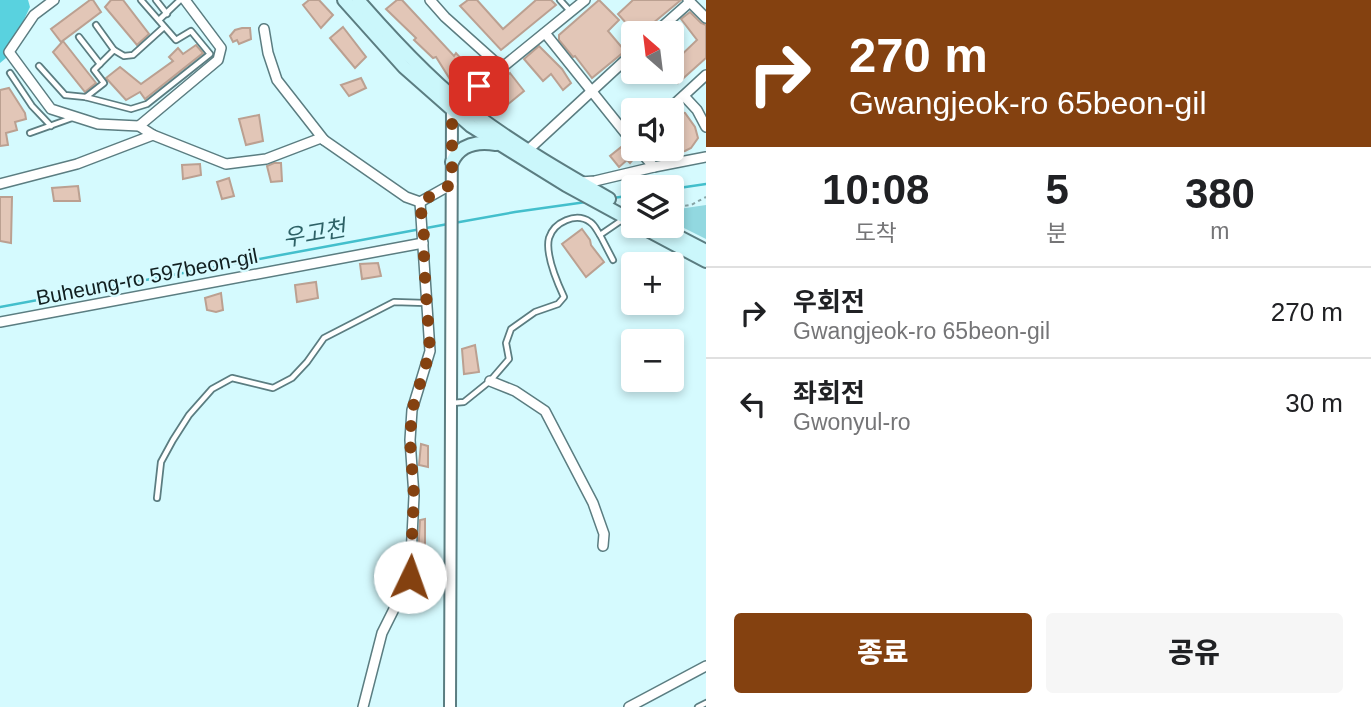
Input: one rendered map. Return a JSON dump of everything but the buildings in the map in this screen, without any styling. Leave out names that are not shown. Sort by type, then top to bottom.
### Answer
[{"type":"main road","points":[[344,0],[404,67],[456,105],[621,211]]},
{"type":"main road","points":[[358,0],[456,105],[471,126],[504,148]]},
{"type":"main road","points":[[452,162],[456,153],[464,147],[493,142],[581,187]]},
{"type":"main road","points":[[663,238],[706,261]]},
{"type":"main road","points":[[681,238],[706,251]]},
{"type":"street","points":[[54,0],[34,15],[9,52],[51,108],[98,124],[138,126],[153,135],[226,164],[266,159],[321,138],[324,140]]},
{"type":"street","points":[[138,126],[218,60],[220,48],[183,0]]},
{"type":"street","points":[[430,0],[502,68]]},
{"type":"street","points":[[450,707],[451,240],[456,105],[585,0]]},
{"type":"street","points":[[668,21],[689,1],[706,18]]},
{"type":"street","points":[[264,29],[276,80],[324,140],[406,197],[420,202],[452,184]]},
{"type":"street","points":[[545,33],[621,128]]},
{"type":"street","points":[[527,150],[621,63]]},
{"type":"street","points":[[682,98],[706,75]]},
{"type":"street","points":[[684,96],[697,110],[706,127]]},
{"type":"street","points":[[0,184],[76,164],[153,135]]},
{"type":"street","points":[[581,187],[595,181],[706,157]]},
{"type":"street","points":[[649,161],[654,167]]},
{"type":"street","points":[[363,707],[382,633],[410,577],[414,496],[410,440],[412,410],[430,351],[420,202]]},
{"type":"street","name":"Buheung-ro 597beon-gil","points":[[0,323],[424,240]]},
{"type":"street","points":[[490,381],[515,391],[545,411],[593,503],[604,534],[603,546]]},
{"type":"street","points":[[629,707],[706,666]]},
{"type":"lane","points":[[39,66],[65,95],[85,97],[131,109],[147,104],[210,54],[191,31],[176,40],[141,0]]},
{"type":"lane","points":[[156,0],[167,14]]},
{"type":"lane","points":[[159,20],[183,0]]},
{"type":"lane","points":[[560,0],[571,12]]},
{"type":"lane","points":[[96,25],[114,50],[124,56],[133,55],[164,26]]},
{"type":"lane","points":[[79,37],[100,64]]},
{"type":"lane","points":[[85,97],[104,83],[94,70],[114,50]]},
{"type":"lane","points":[[10,73],[32,106],[51,126]]},
{"type":"lane","points":[[30,133],[76,116]]},
{"type":"lane","points":[[451,403],[464,402],[490,381],[509,359],[506,343],[511,329],[534,312],[558,304],[564,297],[549,251],[550,237],[557,224],[583,218],[593,223],[613,260]]},
{"type":"lane","points":[[600,235],[621,221]]},
{"type":"lane","points":[[157,498],[161,462],[189,415],[212,389],[232,378],[273,388],[292,378],[324,338],[394,302],[427,303]]},
{"type":"lane","points":[[698,707],[706,702]]},
{"type":"path","points":[[684,206],[706,197]]},
{"type":"shaded area","points":[[0,0],[28,0],[30,7],[6,58],[0,63]]},
{"type":"shaded area","points":[[706,205],[706,239],[684,228],[684,208]]},
{"type":"waterway","name":"우고천","points":[[684,187],[706,184]]},
{"type":"waterway","name":"우고천","points":[[613,198],[621,197]]},
{"type":"waterway","name":"우고천","points":[[454,223],[586,202]]},
{"type":"waterway","name":"우고천","points":[[0,307],[448,224]]},
{"type":"route","points":[[410,577],[414,496],[410,440],[412,410],[430,351],[420,202],[452,184],[452,109],[479,86]]}]
